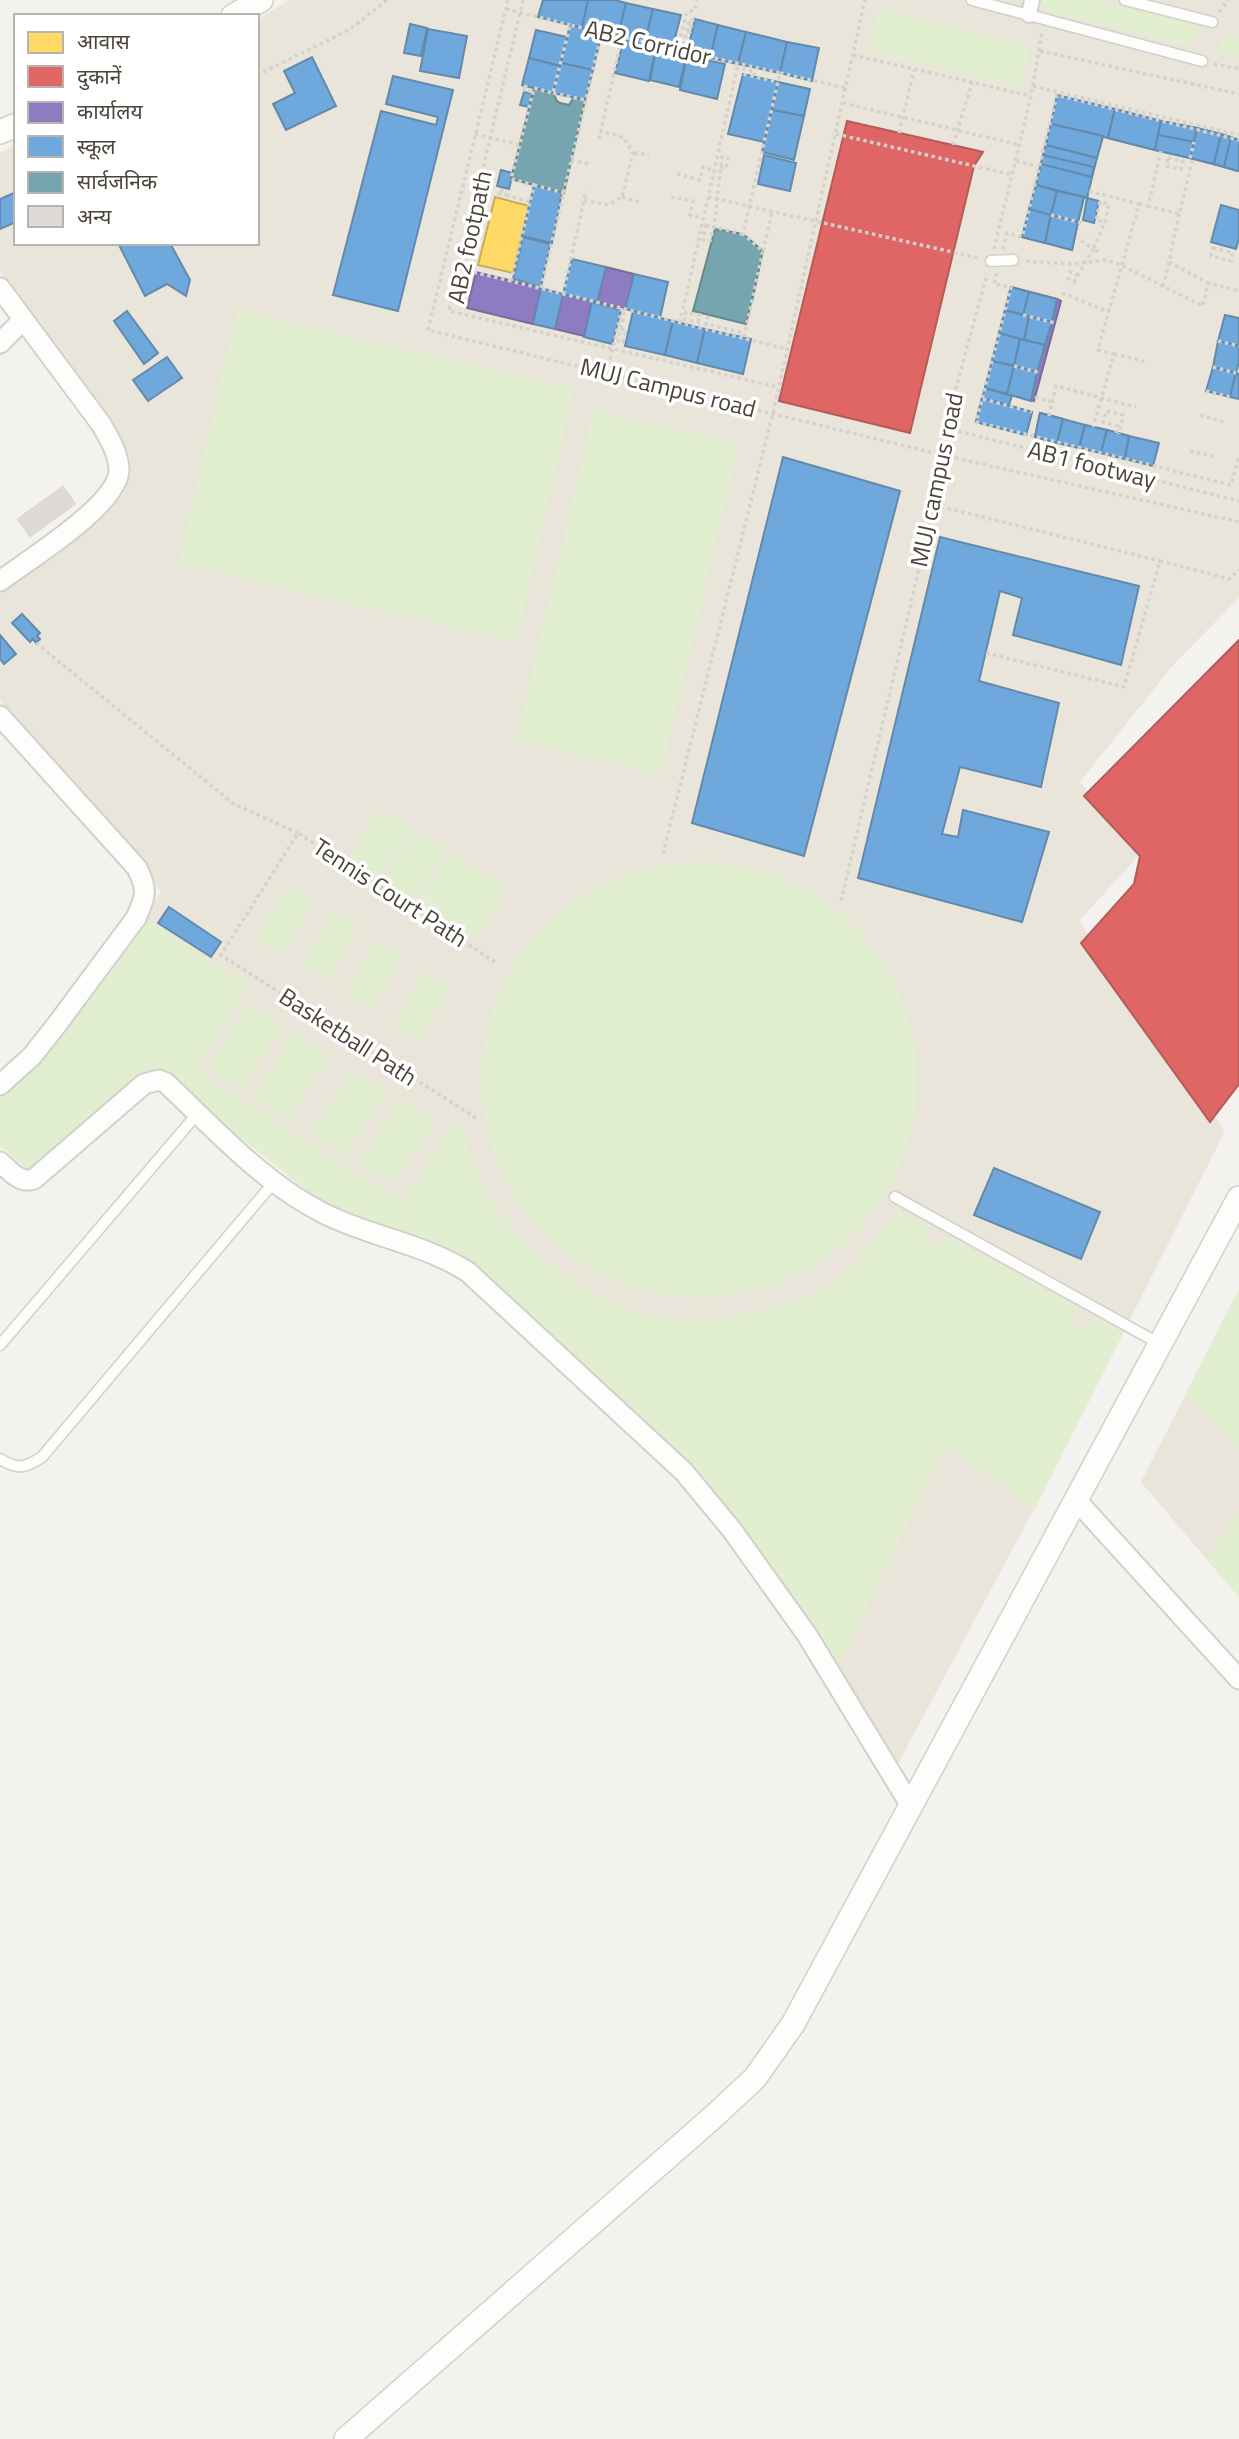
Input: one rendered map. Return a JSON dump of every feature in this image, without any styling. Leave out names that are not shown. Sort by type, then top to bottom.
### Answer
[{"type":"street","points":[[236,14],[261,0]]},
{"type":"street","points":[[0,288],[101,424],[114,449],[119,471],[113,492],[96,510],[0,581]]},
{"type":"street","points":[[0,343],[23,320]]},
{"type":"street","points":[[0,716],[136,868],[146,885],[144,900],[136,918],[32,1056],[0,1085]]},
{"type":"street","points":[[0,1162],[19,1179],[34,1179],[151,1080],[159,1080],[166,1083],[274,1182],[322,1213],[425,1249],[468,1272],[684,1472],[732,1530],[807,1635],[911,1806]]},
{"type":"street","points":[[346,2439],[755,2078],[793,2024],[1239,1198]]},
{"type":"street","points":[[1077,1501],[1239,1679]]},
{"type":"lane","points":[[972,0],[1035,11],[1069,27],[1202,61]]},
{"type":"lane","points":[[1125,0],[1212,22]]},
{"type":"lane","points":[[995,261],[1013,260]]},
{"type":"lane","points":[[0,1345],[198,1113]]},
{"type":"lane","points":[[0,1459],[11,1466],[27,1466],[42,1457],[274,1182]]},
{"type":"lane","points":[[895,1197],[1160,1344]]},
{"type":"path","points":[[259,74],[349,30],[387,0]]},
{"type":"path","name":"MUJ Campus road","points":[[508,0],[428,330],[937,454],[1239,522]]},
{"type":"path","name":"AB2 footpath","points":[[523,0],[449,311],[778,387]]},
{"type":"path","points":[[680,51],[687,12],[695,10],[697,0]]},
{"type":"path","name":"MUJ campus road","points":[[663,853],[773,414],[865,0]]},
{"type":"path","points":[[1212,22],[1228,0]]},
{"type":"path","points":[[506,9],[570,25]]},
{"type":"path","name":"MUJ campus road","points":[[841,901],[934,505],[937,454],[995,261],[1031,96],[1040,51],[1035,11]]},
{"type":"path","name":"AB2 Corridor","points":[[553,93],[570,25],[846,88]]},
{"type":"path","points":[[680,51],[687,32]]},
{"type":"path","points":[[541,288],[602,33]]},
{"type":"path","points":[[599,139],[622,37]]},
{"type":"path","points":[[1040,51],[1239,94]]},
{"type":"path","points":[[853,55],[1031,96]]},
{"type":"path","points":[[1202,61],[1239,69]]},
{"type":"path","points":[[680,323],[738,64]]},
{"type":"path","points":[[761,78],[762,69]]},
{"type":"path","points":[[899,133],[914,69]]},
{"type":"path","points":[[743,234],[780,73]]},
{"type":"path","points":[[754,76],[778,82]]},
{"type":"path","points":[[953,145],[971,83]]},
{"type":"path","points":[[1033,86],[1239,137]]},
{"type":"path","points":[[564,193],[512,178],[531,91],[534,88],[585,100]]},
{"type":"path","points":[[560,103],[561,95]]},
{"type":"path","points":[[1239,137],[1058,95],[1022,237],[1007,233],[995,261],[994,284],[1011,287],[976,422],[1231,485],[1239,455]]},
{"type":"path","points":[[843,103],[1020,145]]},
{"type":"path","points":[[600,131],[622,137],[633,153],[649,155]]},
{"type":"path","points":[[836,134],[1013,175]]},
{"type":"path","points":[[475,135],[520,145]]},
{"type":"path","points":[[1163,286],[1194,142]]},
{"type":"path","points":[[1148,206],[1161,151]]},
{"type":"path","points":[[622,197],[633,153]]},
{"type":"path","points":[[1169,156],[1183,161],[1181,169],[1167,166],[1169,156]]},
{"type":"path","points":[[571,160],[589,164]]},
{"type":"path","points":[[1016,161],[1037,166]]},
{"type":"path","points":[[677,174],[700,180],[703,167],[713,170]]},
{"type":"path","points":[[720,167],[717,200],[713,227],[710,241],[703,240],[706,225],[713,227],[743,234],[763,251]]},
{"type":"path","points":[[511,281],[534,185]]},
{"type":"path","points":[[563,294],[586,191]]},
{"type":"path","points":[[1089,191],[1179,214]]},
{"type":"path","points":[[506,195],[530,202]]},
{"type":"path","points":[[584,200],[608,205],[622,197],[639,202]]},
{"type":"path","points":[[671,197],[693,201],[690,215],[702,218]]},
{"type":"path","points":[[708,197],[995,261]]},
{"type":"path","points":[[1067,278],[1075,283],[1096,251],[1105,222],[1109,204],[1100,202],[1096,220],[1105,222]]},
{"type":"path","points":[[1139,204],[1098,350],[1148,362]]},
{"type":"path","points":[[744,335],[772,212]]},
{"type":"path","points":[[1051,215],[1082,223]]},
{"type":"path","points":[[1078,238],[1096,251]]},
{"type":"path","points":[[1213,248],[1233,253],[1231,261],[1211,256],[1213,248]]},
{"type":"path","points":[[1013,260],[1071,264],[1106,260],[1203,306],[1208,283]]},
{"type":"path","points":[[1169,262],[1208,283],[1239,291]]},
{"type":"path","points":[[460,269],[680,323],[744,335],[787,349]]},
{"type":"path","points":[[1069,271],[1079,277]]},
{"type":"path","points":[[1062,293],[1109,312]]},
{"type":"path","points":[[607,373],[624,309]]},
{"type":"path","points":[[621,329],[624,309]]},
{"type":"path","points":[[706,327],[708,315]]},
{"type":"path","points":[[1023,315],[1055,323]]},
{"type":"path","points":[[698,322],[706,327]]},
{"type":"path","points":[[1219,341],[1239,346]]},
{"type":"path","points":[[1093,427],[1114,354]]},
{"type":"path","points":[[1014,366],[1041,373]]},
{"type":"path","points":[[1213,367],[1236,373]]},
{"type":"path","points":[[1049,416],[1056,386],[1136,407]]},
{"type":"path","points":[[1206,391],[1230,397]]},
{"type":"path","points":[[1035,397],[1052,402]]},
{"type":"path","points":[[982,398],[1032,412]]},
{"type":"path","points":[[1106,411],[1123,415],[1117,433],[1118,426],[1103,422],[1106,411]]},
{"type":"path","points":[[1200,415],[1224,422]]},
{"type":"path","name":"AB1 footway","points":[[945,428],[1239,501]]},
{"type":"path","points":[[1190,451],[1213,456]]},
{"type":"path","points":[[934,505],[1229,579],[1239,570]]},
{"type":"path","points":[[985,653],[1124,687],[1160,561]]},
{"type":"path","points":[[36,643],[234,804],[298,833]]},
{"type":"path","name":"Tennis Court Path","points":[[221,955],[298,833],[498,964]]},
{"type":"path","name":"Basketball Path","points":[[221,955],[476,1118]]},
{"type":"shaded area","points":[[289,0],[1239,0],[1239,598],[1173,665],[1080,782],[1142,852],[1079,921],[1225,1131],[1041,1496],[898,1764],[764,1564],[681,1454],[462,1257],[324,1204],[158,1072],[0,1146],[0,1096],[31,1069],[99,986],[161,891],[0,701],[0,590],[110,508],[124,494],[130,456],[0,271],[0,153],[14,146],[14,245],[259,245],[259,19]]},
{"type":"shaded area","points":[[1239,1289],[1239,1597],[1141,1482]]},
{"type":"green space","points":[[1042,0],[1098,0],[1193,23],[1198,38],[1190,46],[1048,12]]},
{"type":"green space","points":[[878,8],[1030,46],[1021,87],[869,50]]},
{"type":"green space","points":[[1226,34],[1239,36],[1239,58],[1220,51],[1220,40]]},
{"type":"green space","points":[[237,310],[574,389],[516,643],[178,563]]},
{"type":"green space","points":[[593,410],[739,444],[661,775],[516,741]]},
{"type":"green space","points":[[379,809],[411,828],[380,880],[348,861]]},
{"type":"green space","points":[[414,829],[446,848],[415,901],[383,881]]},
{"type":"green space","points":[[449,852],[508,889],[476,939],[418,902]]},
{"type":"green space","points":[[699,862],[742,866],[782,879],[820,899],[853,926],[880,959],[900,997],[913,1037],[917,1080],[913,1123],[900,1163],[880,1201],[853,1234],[820,1261],[782,1281],[742,1294],[699,1298],[656,1294],[616,1281],[578,1261],[545,1234],[518,1201],[498,1163],[485,1123],[481,1080],[485,1037],[498,997],[518,959],[545,926],[578,899],[616,879],[656,866]]},
{"type":"green space","points":[[288,885],[314,900],[281,955],[255,940]]},
{"type":"green space","points":[[333,911],[359,927],[326,982],[300,966]]},
{"type":"green space","points":[[144,917],[249,985],[196,1070],[402,1202],[461,1112],[470,1151],[495,1206],[522,1238],[559,1271],[580,1286],[626,1308],[675,1319],[707,1319],[749,1313],[801,1298],[817,1292],[846,1272],[865,1253],[898,1211],[930,1228],[924,1240],[939,1248],[946,1236],[1078,1307],[1071,1320],[1086,1329],[1094,1316],[1124,1332],[1035,1509],[946,1446],[836,1670],[764,1564],[681,1454],[462,1257],[324,1204],[158,1072],[33,1174],[0,1146],[0,1096],[60,1034],[96,989]]},
{"type":"green space","points":[[377,940],[403,956],[371,1011],[345,995]]},
{"type":"green space","points":[[426,970],[452,986],[419,1041],[393,1025]]},
{"type":"green space","points":[[249,1003],[284,1026],[242,1090],[207,1067]]},
{"type":"green space","points":[[295,1032],[330,1055],[288,1119],[253,1097]]},
{"type":"green space","points":[[352,1070],[387,1092],[346,1156],[311,1134]]},
{"type":"green space","points":[[400,1098],[435,1121],[393,1185],[359,1163]]},
{"type":"green space","points":[[1239,1290],[1239,1448],[1186,1394]]},
{"type":"green space","points":[[1239,1515],[1239,1597],[1206,1558]]},
{"type":"building: आवास","points":[[495,197],[529,206],[513,273],[478,265]]},
{"type":"building: दुकानें","points":[[847,121],[983,152],[974,166],[910,433],[779,401]]},
{"type":"building: दुकानें","points":[[1239,640],[1239,1084],[1210,1122],[1081,943],[1134,884],[1140,856],[1084,796]]},
{"type":"building: कार्यालय","points":[[1065,219],[1078,222],[1072,250],[1058,246]]},
{"type":"building: कार्यालय","points":[[606,267],[634,274],[625,309],[597,302]]},
{"type":"building: कार्यालय","points":[[476,272],[541,288],[533,324],[467,308]]},
{"type":"building: कार्यालय","points":[[1011,287],[1061,301],[1034,401],[985,388]]},
{"type":"building: कार्यालय","points":[[563,294],[592,301],[584,336],[555,329]]},
{"type":"building: कार्यालय","points":[[982,398],[1032,412],[1026,435],[976,422]]},
{"type":"building: स्कूल","points":[[543,0],[588,0],[582,28],[538,17]]},
{"type":"building: स्कूल","points":[[588,0],[615,0],[626,3],[618,36],[582,28]]},
{"type":"building: स्कूल","points":[[626,3],[653,9],[645,43],[618,36]]},
{"type":"building: स्कूल","points":[[653,9],[681,15],[672,49],[645,43]]},
{"type":"building: स्कूल","points":[[695,19],[718,25],[710,58],[687,53]]},
{"type":"building: स्कूल","points":[[410,24],[427,28],[421,56],[404,53]]},
{"type":"building: स्कूल","points":[[570,25],[602,32],[593,70],[561,63]]},
{"type":"building: स्कूल","points":[[718,25],[746,32],[738,64],[710,58]]},
{"type":"building: स्कूल","points":[[428,29],[467,36],[459,78],[420,71]]},
{"type":"building: स्कूल","points":[[536,30],[567,37],[560,66],[529,58]]},
{"type":"building: स्कूल","points":[[746,32],[787,42],[780,73],[738,64]]},
{"type":"building: स्कूल","points":[[624,39],[656,47],[649,81],[615,73]]},
{"type":"building: स्कूल","points":[[787,42],[819,48],[812,81],[780,73]]},
{"type":"building: स्कूल","points":[[657,46],[687,53],[679,87],[650,80]]},
{"type":"building: स्कूल","points":[[687,56],[725,64],[717,99],[680,90]]},
{"type":"building: स्कूल","points":[[312,57],[336,106],[286,130],[273,104],[295,93],[284,71]]},
{"type":"building: स्कूल","points":[[529,58],[560,66],[553,93],[522,85]]},
{"type":"building: स्कूल","points":[[561,63],[593,70],[585,100],[553,93]]},
{"type":"building: स्कूल","points":[[743,74],[778,82],[764,142],[728,134]]},
{"type":"building: स्कूल","points":[[393,76],[453,90],[398,311],[333,295],[381,111],[436,125],[438,117],[386,104]]},
{"type":"building: स्कूल","points":[[778,82],[810,89],[804,116],[772,110]]},
{"type":"building: स्कूल","points":[[524,92],[532,94],[529,107],[520,105]]},
{"type":"building: स्कूल","points":[[1057,95],[1115,109],[1108,138],[1051,124]]},
{"type":"building: स्कूल","points":[[1115,109],[1161,121],[1155,150],[1108,138]]},
{"type":"building: स्कूल","points":[[1115,109],[1161,121],[1155,150],[1108,138]]},
{"type":"building: स्कूल","points":[[772,110],[804,116],[794,160],[762,152]]},
{"type":"building: स्कूल","points":[[1161,121],[1197,128],[1190,158],[1155,150]]},
{"type":"building: स्कूल","points":[[1161,121],[1197,128],[1194,142],[1158,135]]},
{"type":"building: स्कूल","points":[[1051,124],[1103,136],[1094,167],[1043,155]]},
{"type":"building: स्कूल","points":[[1051,124],[1103,136],[1097,158],[1046,145]]},
{"type":"building: स्कूल","points":[[1197,128],[1231,137],[1224,167],[1190,158]]},
{"type":"building: स्कूल","points":[[1197,128],[1221,134],[1214,164],[1190,158]]},
{"type":"building: स्कूल","points":[[1221,134],[1239,140],[1237,171],[1214,164]]},
{"type":"building: स्कूल","points":[[1158,135],[1194,142],[1190,158],[1155,150]]},
{"type":"building: स्कूल","points":[[1231,137],[1239,140],[1239,171],[1224,167]]},
{"type":"building: स्कूल","points":[[1046,145],[1097,158],[1092,177],[1041,164]]},
{"type":"building: स्कूल","points":[[764,155],[796,163],[790,191],[758,184]]},
{"type":"building: स्कूल","points":[[1043,155],[1094,167],[1087,198],[1036,185]]},
{"type":"building: स्कूल","points":[[1041,164],[1092,177],[1087,198],[1036,185]]},
{"type":"building: स्कूल","points":[[501,170],[513,173],[509,189],[497,186]]},
{"type":"building: स्कूल","points":[[534,185],[562,192],[552,243],[522,236]]},
{"type":"building: स्कूल","points":[[1036,185],[1057,191],[1051,215],[1029,209]]},
{"type":"building: स्कूल","points":[[1036,185],[1057,191],[1045,243],[1022,237]]},
{"type":"building: स्कूल","points":[[1057,191],[1084,197],[1078,222],[1051,215]]},
{"type":"building: स्कूल","points":[[1057,191],[1084,197],[1078,222],[1051,215]]},
{"type":"building: स्कूल","points":[[14,193],[14,223],[0,229],[0,199]]},
{"type":"building: स्कूल","points":[[1087,198],[1099,201],[1094,223],[1083,220]]},
{"type":"building: स्कूल","points":[[1221,205],[1239,210],[1239,238],[1236,249],[1211,242]]},
{"type":"building: स्कूल","points":[[1029,209],[1051,215],[1045,243],[1022,237]]},
{"type":"building: स्कूल","points":[[1051,215],[1078,222],[1072,250],[1045,243]]},
{"type":"building: स्कूल","points":[[523,237],[550,244],[541,287],[513,279]]},
{"type":"building: स्कूल","points":[[119,245],[171,245],[190,280],[186,296],[167,284],[145,296]]},
{"type":"building: स्कूल","points":[[572,259],[606,267],[597,302],[563,294]]},
{"type":"building: स्कूल","points":[[750,267],[759,269],[752,302],[742,299]]},
{"type":"building: स्कूल","points":[[634,274],[668,282],[660,318],[625,309]]},
{"type":"building: स्कूल","points":[[1011,287],[1029,292],[1023,315],[1005,310]]},
{"type":"building: स्कूल","points":[[541,288],[563,294],[555,329],[533,324]]},
{"type":"building: स्कूल","points":[[1029,292],[1057,299],[1052,322],[1023,315]]},
{"type":"building: स्कूल","points":[[592,302],[621,310],[612,344],[584,337]]},
{"type":"building: स्कूल","points":[[1005,310],[1029,317],[1024,340],[999,333]]},
{"type":"building: स्कूल","points":[[127,311],[158,353],[144,364],[114,321]]},
{"type":"building: स्कूल","points":[[633,311],[673,321],[665,355],[625,346]]},
{"type":"building: स्कूल","points":[[1225,315],[1239,318],[1239,346],[1218,341]]},
{"type":"building: स्कूल","points":[[1029,317],[1052,322],[1045,345],[1024,340]]},
{"type":"building: स्कूल","points":[[673,321],[705,329],[697,363],[665,355]]},
{"type":"building: स्कूल","points":[[705,329],[751,339],[743,374],[697,363]]},
{"type":"building: स्कूल","points":[[999,333],[1020,339],[1014,366],[992,361]]},
{"type":"building: स्कूल","points":[[1020,339],[1045,345],[1037,372],[1014,366]]},
{"type":"building: स्कूल","points":[[1218,341],[1239,346],[1236,373],[1213,367]]},
{"type":"building: स्कूल","points":[[167,357],[182,378],[148,401],[133,380]]},
{"type":"building: स्कूल","points":[[992,361],[1014,366],[1007,394],[985,388]]},
{"type":"building: स्कूल","points":[[1014,366],[1037,372],[1031,401],[1007,394]]},
{"type":"building: स्कूल","points":[[1213,367],[1236,373],[1230,397],[1206,391]]},
{"type":"building: स्कूल","points":[[1236,373],[1239,374],[1239,399],[1230,397]]},
{"type":"building: स्कूल","points":[[985,388],[1012,396],[1009,405],[982,398]]},
{"type":"building: स्कूल","points":[[982,398],[1032,412],[1026,435],[976,422]]},
{"type":"building: स्कूल","points":[[1040,413],[1063,419],[1057,443],[1035,437]]},
{"type":"building: स्कूल","points":[[1040,413],[1063,419],[1057,443],[1035,437]]},
{"type":"building: स्कूल","points":[[1040,413],[1063,419],[1057,443],[1035,437]]},
{"type":"building: स्कूल","points":[[1063,419],[1085,425],[1079,448],[1057,443]]},
{"type":"building: स्कूल","points":[[1085,425],[1107,430],[1101,453],[1079,448]]},
{"type":"building: स्कूल","points":[[1085,425],[1107,430],[1101,453],[1079,448]]},
{"type":"building: स्कूल","points":[[1107,430],[1129,436],[1125,459],[1101,453]]},
{"type":"building: स्कूल","points":[[1107,430],[1129,436],[1125,459],[1101,453]]},
{"type":"building: स्कूल","points":[[1129,436],[1159,443],[1153,466],[1125,459]]},
{"type":"building: स्कूल","points":[[783,457],[900,491],[804,856],[692,823]]},
{"type":"building: स्कूल","points":[[940,537],[1139,586],[1121,665],[1013,635],[1022,598],[1000,591],[979,681],[1059,703],[1041,787],[960,767],[942,834],[958,837],[963,810],[1049,832],[1022,922],[858,878]]},
{"type":"building: स्कूल","points":[[22,614],[40,633],[37,636],[40,639],[36,643],[33,639],[30,642],[12,623]]},
{"type":"building: स्कूल","points":[[0,635],[16,654],[4,664],[0,659]]},
{"type":"building: स्कूल","points":[[169,907],[221,942],[211,957],[158,923]]},
{"type":"building: स्कूल","points":[[994,1168],[1100,1212],[1081,1259],[974,1215]]},
{"type":"building: सार्वजनिक","points":[[534,88],[553,93],[560,103],[569,105],[574,97],[585,100],[564,193],[511,179]]},
{"type":"building: सार्वजनिक","points":[[715,229],[743,234],[763,251],[746,324],[693,311]]},
{"type":"building: अन्य","points":[[63,487],[75,504],[30,536],[18,519]]}]
